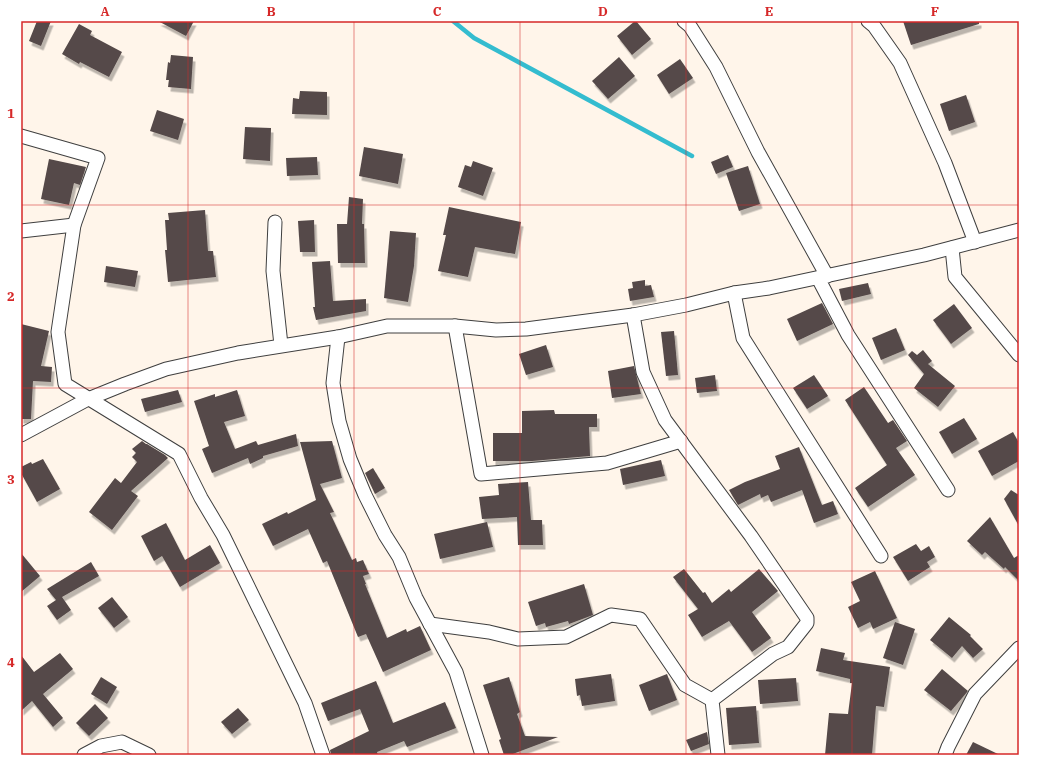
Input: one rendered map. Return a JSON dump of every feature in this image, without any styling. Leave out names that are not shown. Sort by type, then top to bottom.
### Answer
[{"type":"street","points":[[684,21],[690,26],[716,67],[823,277],[848,334],[948,490]]},
{"type":"street","points":[[868,21],[874,26],[900,63],[945,163],[975,242]]},
{"type":"street","points":[[21,136],[98,158],[74,225],[58,332],[65,384],[179,454],[201,498],[223,535],[302,696],[323,755]]},
{"type":"street","points":[[275,222],[273,271],[281,345]]},
{"type":"street","points":[[21,231],[74,225]]},
{"type":"street","points":[[21,435],[88,399],[166,369],[238,352],[338,337],[387,326],[456,326],[496,330],[526,329],[633,315],[686,305],[734,293],[769,288],[823,277],[952,248],[1019,230]]},
{"type":"street","points":[[952,248],[954,277],[1019,355]]},
{"type":"street","points":[[734,293],[743,338],[881,556]]},
{"type":"street","points":[[633,315],[644,372],[665,420],[751,536],[807,618],[807,623],[788,647],[773,654],[712,700]]},
{"type":"street","points":[[456,326],[480,474],[607,463],[681,442]]},
{"type":"street","points":[[338,337],[333,383],[340,421],[350,459],[365,495],[385,535],[399,557],[416,598],[456,672],[482,755]]},
{"type":"street","points":[[430,624],[490,632],[518,639],[566,637],[611,615],[640,619],[685,685],[712,700]]},
{"type":"street","points":[[945,755],[975,694],[1019,648]]},
{"type":"street","points":[[712,700],[718,755]]},
{"type":"street","points":[[84,755],[101,746],[122,742],[149,755]]},
{"type":"building","points":[[37,21],[51,21],[41,46],[29,41]]},
{"type":"building","points":[[158,21],[194,21],[186,36]]},
{"type":"building","points":[[635,21],[651,39],[632,55],[617,36]]},
{"type":"building","points":[[903,21],[979,21],[979,24],[911,45]]},
{"type":"building","points":[[79,24],[92,31],[90,35],[122,52],[109,77],[80,62],[79,64],[62,54]]},
{"type":"building","points":[[171,55],[193,57],[191,89],[168,87],[169,80],[166,80],[168,62],[170,63]]},
{"type":"building","points":[[619,57],[635,76],[608,99],[592,81]]},
{"type":"building","points":[[680,59],[693,78],[669,94],[657,75]]},
{"type":"building","points":[[300,91],[327,92],[327,115],[292,114],[293,98],[299,99]]},
{"type":"building","points":[[966,95],[975,122],[949,131],[940,104]]},
{"type":"building","points":[[157,110],[184,119],[178,140],[150,131]]},
{"type":"building","points":[[245,127],[271,128],[270,161],[243,159]]},
{"type":"building","points":[[364,147],[403,154],[398,184],[359,176]]},
{"type":"building","points":[[728,155],[733,167],[716,174],[711,162]]},
{"type":"building","points":[[317,157],[318,175],[287,176],[286,158]]},
{"type":"building","points":[[49,159],[86,167],[80,185],[74,183],[69,205],[41,199]]},
{"type":"building","points":[[473,161],[493,168],[483,196],[458,187],[465,165],[471,167]]},
{"type":"building","points":[[748,166],[760,204],[739,211],[726,173]]},
{"type":"building","points":[[349,197],[363,199],[362,224],[364,224],[365,263],[338,263],[337,224],[347,224]]},
{"type":"building","points":[[449,207],[521,222],[515,254],[475,247],[468,277],[438,271],[446,235],[443,235]]},
{"type":"building","points":[[205,210],[208,251],[213,251],[216,277],[168,282],[165,250],[167,250],[165,220],[169,220],[168,213]]},
{"type":"building","points":[[314,220],[315,252],[300,252],[298,221]]},
{"type":"building","points":[[390,231],[416,233],[414,266],[408,302],[384,298]]},
{"type":"building","points":[[330,261],[333,301],[366,299],[366,311],[316,320],[313,307],[315,307],[312,262]]},
{"type":"building","points":[[106,266],[138,271],[135,287],[104,282]]},
{"type":"building","points":[[645,280],[645,286],[651,285],[654,297],[630,301],[628,289],[633,288],[632,282]]},
{"type":"building","points":[[868,283],[871,294],[842,301],[839,289]]},
{"type":"building","points":[[822,303],[833,324],[797,341],[787,319]]},
{"type":"building","points":[[954,304],[972,328],[951,344],[933,320]]},
{"type":"building","points":[[21,324],[49,331],[41,366],[52,367],[51,382],[33,381],[31,419],[21,419]]},
{"type":"building","points":[[896,328],[905,350],[881,360],[872,338]]},
{"type":"building","points":[[674,331],[678,375],[666,376],[661,332]]},
{"type":"building","points":[[546,345],[553,367],[526,375],[519,354]]},
{"type":"building","points":[[923,350],[932,361],[928,364],[955,386],[938,407],[914,388],[924,374],[908,355],[912,351],[917,355]]},
{"type":"building","points":[[634,366],[641,394],[612,398],[608,371]]},
{"type":"building","points":[[715,375],[717,391],[697,393],[695,378]]},
{"type":"building","points":[[814,375],[828,396],[807,409],[793,388]]},
{"type":"building","points":[[864,387],[888,423],[893,420],[907,441],[896,448],[915,475],[868,507],[855,488],[887,465],[845,400]]},
{"type":"building","points":[[178,390],[182,402],[145,412],[141,399]]},
{"type":"building","points":[[237,390],[245,416],[224,422],[235,449],[256,441],[258,445],[296,434],[298,446],[263,456],[263,458],[250,464],[248,458],[212,473],[202,449],[209,446],[194,401],[215,394],[215,397]]},
{"type":"building","points":[[554,410],[555,414],[597,414],[597,427],[589,427],[590,456],[532,461],[493,461],[493,433],[522,433],[522,411]]},
{"type":"building","points":[[964,418],[977,439],[952,454],[939,432]]},
{"type":"building","points":[[1013,432],[1019,443],[1019,461],[992,476],[978,451]]},
{"type":"building","points":[[142,441],[168,458],[131,491],[138,496],[112,530],[89,512],[115,478],[121,483],[137,462],[132,457],[136,453],[132,449]]},
{"type":"building","points":[[332,441],[342,478],[320,484],[334,512],[330,513],[352,560],[356,558],[357,562],[363,560],[369,574],[363,576],[365,584],[387,638],[406,629],[407,632],[420,626],[431,650],[383,672],[366,634],[358,637],[327,561],[323,563],[308,529],[273,546],[262,524],[287,512],[288,514],[316,500],[300,442]]},
{"type":"building","points":[[799,447],[822,505],[833,501],[838,514],[814,523],[802,490],[771,502],[768,495],[761,498],[760,494],[738,505],[729,490],[745,482],[780,469],[775,456]]},
{"type":"building","points":[[43,459],[60,489],[37,502],[21,473],[21,467],[31,462],[32,464]]},
{"type":"building","points":[[661,460],[665,476],[623,485],[620,469]]},
{"type":"building","points":[[373,468],[385,488],[375,494],[365,473]]},
{"type":"building","points":[[528,482],[531,520],[542,520],[543,545],[518,545],[517,517],[482,519],[479,497],[499,495],[498,484]]},
{"type":"building","points":[[1011,490],[1019,495],[1019,526],[1004,499]]},
{"type":"building","points":[[990,517],[1014,558],[1019,555],[1019,581],[1005,567],[1004,569],[985,552],[982,555],[967,541]]},
{"type":"building","points":[[487,522],[493,547],[440,559],[434,534]]},
{"type":"building","points":[[166,523],[185,560],[210,545],[220,563],[180,587],[162,556],[154,561],[141,536]]},
{"type":"building","points":[[916,544],[921,551],[929,546],[935,557],[927,562],[930,567],[908,581],[893,557]]},
{"type":"building","points":[[21,553],[40,576],[21,592]]},
{"type":"building","points":[[91,562],[99,576],[62,597],[71,610],[57,620],[47,606],[56,600],[47,589]]},
{"type":"building","points":[[684,569],[703,593],[705,592],[712,603],[729,589],[731,592],[759,569],[778,591],[752,612],[771,638],[752,652],[729,621],[702,637],[688,615],[698,609],[673,577]]},
{"type":"building","points":[[875,571],[897,618],[873,629],[870,622],[858,628],[848,607],[860,601],[851,582]]},
{"type":"building","points":[[584,584],[593,615],[569,624],[568,621],[546,627],[545,623],[536,626],[528,602]]},
{"type":"building","points":[[112,597],[128,617],[114,628],[98,608]]},
{"type":"building","points":[[949,617],[971,635],[970,636],[983,649],[973,658],[962,646],[952,658],[930,640]]},
{"type":"building","points":[[895,622],[915,629],[903,665],[883,658]]},
{"type":"building","points":[[821,648],[845,653],[843,660],[890,667],[884,707],[876,706],[872,755],[825,755],[829,713],[848,714],[852,683],[850,683],[850,679],[816,671]]},
{"type":"building","points":[[60,653],[73,669],[43,694],[63,718],[53,727],[32,701],[21,711],[21,655],[34,672]]},
{"type":"building","points":[[942,669],[968,691],[951,711],[924,690]]},
{"type":"building","points":[[611,674],[615,701],[582,706],[580,695],[577,696],[575,679]]},
{"type":"building","points":[[667,674],[677,700],[649,711],[639,685]]},
{"type":"building","points":[[101,677],[117,687],[107,704],[91,694]]},
{"type":"building","points":[[509,677],[520,712],[517,714],[525,736],[558,737],[510,755],[504,755],[499,740],[501,739],[483,685]]},
{"type":"building","points":[[796,678],[798,701],[760,704],[758,680]]},
{"type":"building","points":[[376,681],[393,723],[445,702],[456,728],[407,747],[404,741],[377,752],[378,755],[331,755],[330,750],[369,731],[360,709],[328,721],[321,703]]},
{"type":"building","points":[[95,704],[108,718],[89,736],[76,723]]},
{"type":"building","points":[[756,706],[759,743],[729,745],[726,708]]},
{"type":"building","points":[[238,708],[249,720],[232,734],[221,722]]},
{"type":"building","points":[[707,732],[709,744],[691,751],[686,740]]},
{"type":"building","points":[[973,742],[1000,755],[966,755]]},
{"type":"waterway","points":[[453,21],[474,38],[692,156]]}]
